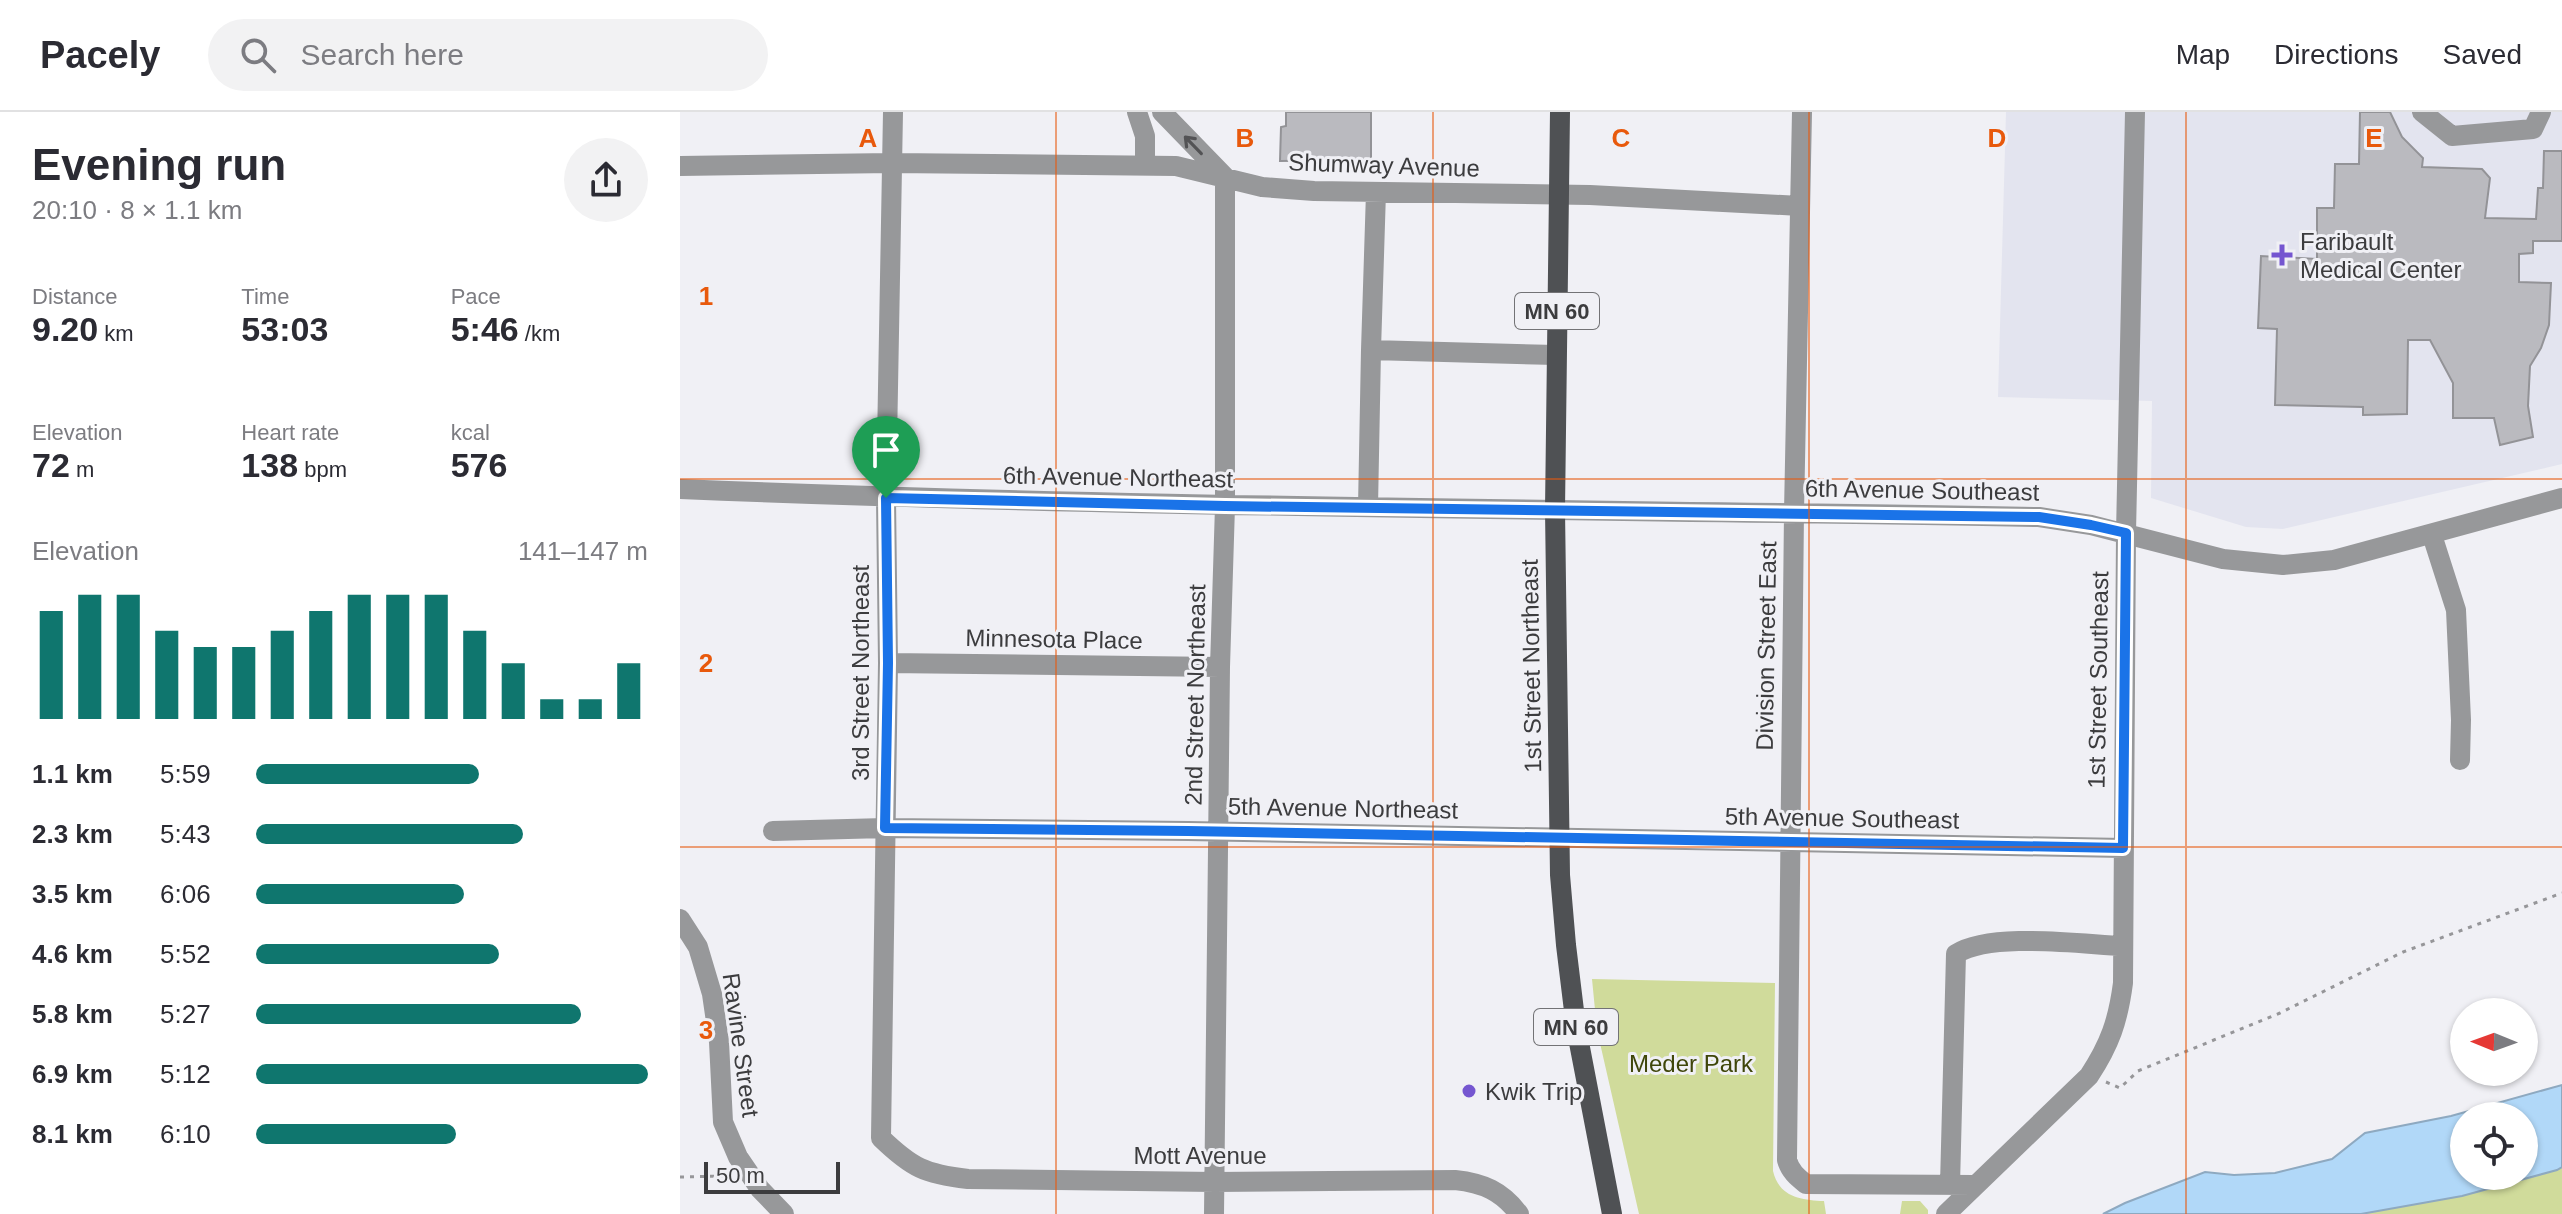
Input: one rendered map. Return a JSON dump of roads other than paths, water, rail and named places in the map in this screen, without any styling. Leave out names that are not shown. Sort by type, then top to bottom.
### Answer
[{"type":"main road","name":"1st Street Northeast","points":[[1560,112],[1555,510],[1563,913],[1576,1027],[1612,1214]]},
{"type":"street","name":"3rd Street Northeast","points":[[881,1138],[888,663],[886,498],[893,112]]},
{"type":"street","points":[[1137,112],[1145,136],[1145,165]]},
{"type":"street","points":[[1162,112],[1225,177]]},
{"type":"street","name":"Division Street East","points":[[1802,112],[1789,844],[1787,1160],[1789,1167],[1806,1184],[1950,1185]]},
{"type":"street","name":"1st Street Southeast","points":[[1946,1214],[2089,1076],[2104,1053],[2118,1020],[2123,983],[2126,533],[2135,112]]},
{"type":"street","points":[[2422,112],[2452,136],[2533,129],[2541,112]]},
{"type":"street","name":"Shumway Avenue","points":[[680,166],[892,163],[1176,166],[1262,187],[1559,194],[1800,206]]},
{"type":"street","name":"2nd Street Northeast","points":[[1214,1214],[1220,667],[1225,506],[1225,177]]},
{"type":"street","points":[[1368,507],[1376,192]]},
{"type":"street","points":[[1371,350],[1556,355]]},
{"type":"street","name":"6th Avenue Northeast","points":[[680,489],[886,498],[1555,510]]},
{"type":"street","name":"6th Avenue Southeast","points":[[1555,510],[2039,517],[2091,525],[2223,559],[2283,565],[2334,560],[2562,498]]},
{"type":"street","points":[[2432,535],[2456,610],[2460,760]]},
{"type":"street","name":"Minnesota Place","points":[[888,663],[1220,667]]},
{"type":"street","name":"5th Avenue Northeast","points":[[773,831],[885,828],[1560,837]]},
{"type":"street","name":"5th Avenue Southeast","points":[[1560,837],[1789,844],[2123,848]]},
{"type":"street","name":"Ravine Street","points":[[680,919],[698,947],[712,994],[719,1042],[723,1122],[738,1157],[760,1189],[784,1214]]},
{"type":"street","points":[[1973,1185],[1950,1185],[1956,954],[1969,946],[1996,941],[2123,946]]},
{"type":"street","name":"Mott Avenue","points":[[881,1138],[900,1157],[933,1175],[968,1179],[1215,1182],[1465,1181],[1493,1189],[1509,1201],[1519,1214]]},
{"type":"water","points":[[2562,1085],[2562,1167],[2538,1175],[2538,1102],[2501,1102]]},
{"type":"water","points":[[2450,1116],[2450,1190],[2484,1190],[2361,1214],[2103,1214],[2205,1172],[2234,1175],[2275,1173],[2332,1159],[2365,1133]]},
{"type":"place","name":"Faribault Medical Center","points":[[2282,255]]},
{"type":"place","name":"Kwik Trip","points":[[1469,1091]]},
{"type":"park label","name":"Meder Park","points":[[1691,1063]]}]
